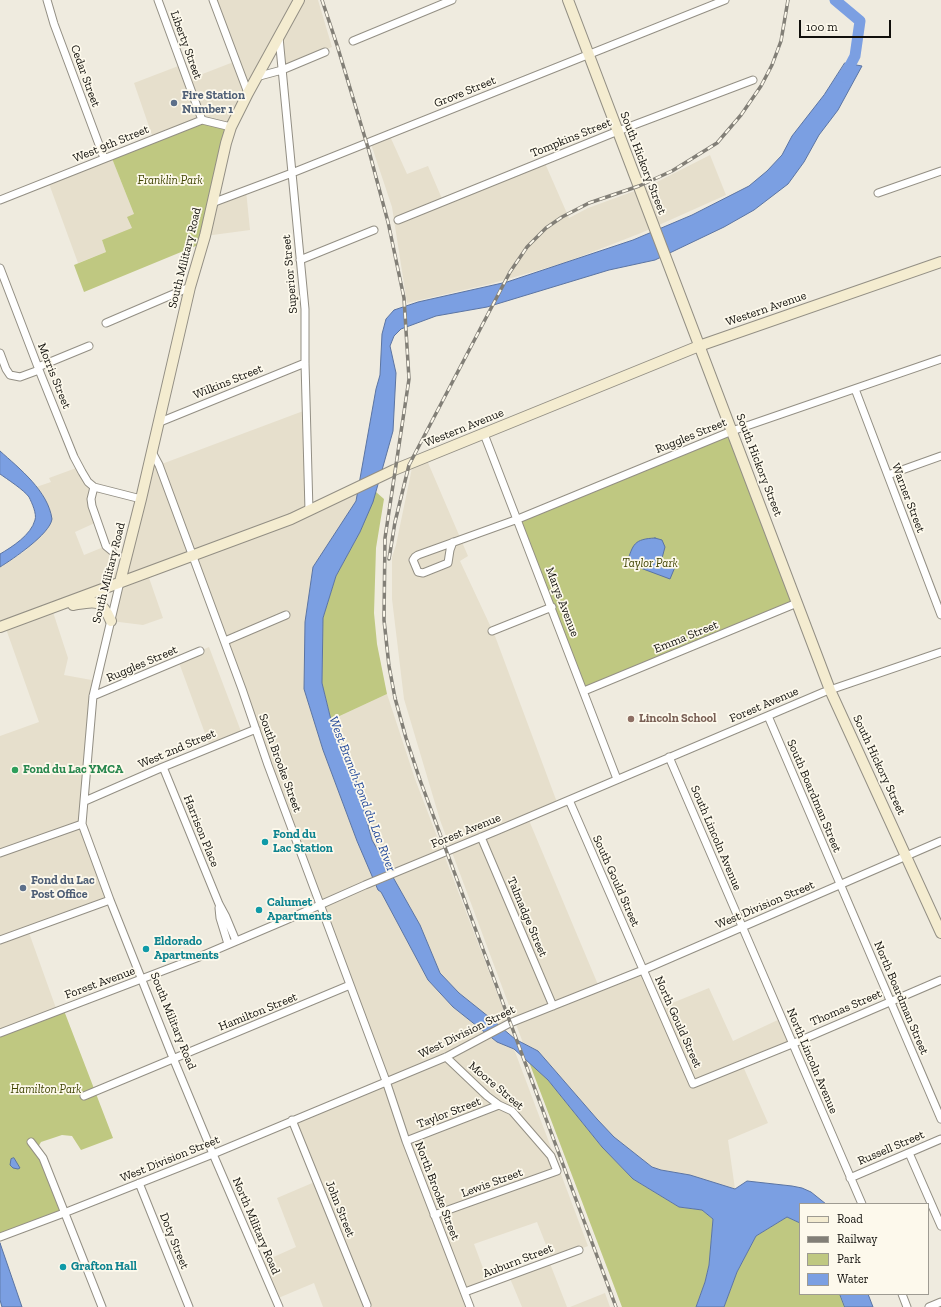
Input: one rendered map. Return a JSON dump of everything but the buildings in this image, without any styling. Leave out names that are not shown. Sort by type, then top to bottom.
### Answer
[{"type":"street","name":"Cedar Street","points":[[47,0],[54,24],[104,158]]},
{"type":"street","name":"Liberty Street","points":[[158,0],[202,120]]},
{"type":"street","points":[[213,0],[248,93]]},
{"type":"street","name":"South Military Road","points":[[213,1154],[110,900],[82,824],[93,696],[110,621],[160,422],[190,286],[205,236],[226,143],[231,127],[256,77],[299,0]]},
{"type":"street","points":[[353,41],[452,0]]},
{"type":"street","name":"South Hickory Street","points":[[568,0],[830,690],[941,933]]},
{"type":"street","name":"Grove Street","points":[[212,203],[292,173],[725,0]]},
{"type":"street","name":"Superior Street","points":[[279,36],[305,309],[309,510]]},
{"type":"street","points":[[256,77],[282,70],[325,52]]},
{"type":"street","name":"Tompkins Street","points":[[398,220],[752,80]]},
{"type":"street","name":"West 9th Street","points":[[0,200],[202,120]]},
{"type":"street","points":[[202,120],[231,127]]},
{"type":"street","points":[[878,193],[941,171]]},
{"type":"street","points":[[300,260],[374,230]]},
{"type":"street","name":"Western Avenue","points":[[0,627],[291,519],[386,474],[699,346],[941,262]]},
{"type":"street","name":"Morris Street","points":[[0,268],[79,467],[88,482],[94,487]]},
{"type":"street","points":[[106,322],[190,286]]},
{"type":"street","points":[[0,353],[7,373],[20,377],[89,346]]},
{"type":"street","name":"Ruggles Street","points":[[453,542],[448,562],[423,573],[418,572],[413,560],[414,557],[453,542],[518,519],[732,431],[941,359]]},
{"type":"street","name":"Wilkins Street","points":[[160,422],[305,363]]},
{"type":"street","name":"Warner Street","points":[[855,389],[941,615]]},
{"type":"street","name":"Marys Avenue","points":[[484,434],[618,779]]},
{"type":"street","name":"South Brooke Street","points":[[152,452],[159,465],[225,641],[320,905],[386,1081]]},
{"type":"street","points":[[888,475],[941,456]]},
{"type":"street","points":[[112,551],[106,546],[92,506],[91,499],[94,487],[141,499]]},
{"type":"street","points":[[47,610],[90,602],[100,604],[104,607],[110,621]]},
{"type":"street","name":"Emma Street","points":[[584,691],[797,603]]},
{"type":"street","points":[[492,632],[552,607]]},
{"type":"street","points":[[225,641],[286,615]]},
{"type":"street","name":"Ruggles Street","points":[[93,696],[200,651]]},
{"type":"street","name":"Forest Avenue","points":[[0,1034],[236,941],[365,885],[481,838],[830,690],[941,652]]},
{"type":"street","name":"South Boardman Street","points":[[768,716],[841,885]]},
{"type":"street","name":"West 2nd Street","points":[[85,801],[163,766],[256,729]]},
{"type":"street","name":"South Lincoln Avenue","points":[[669,757],[742,927]]},
{"type":"street","name":"Harrison Place","points":[[163,766],[219,904],[236,941]]},
{"type":"street","name":"South Gould Street","points":[[569,800],[643,970]]},
{"type":"street","points":[[0,853],[82,824]]},
{"type":"street","name":"Talmadge Street","points":[[481,838],[553,1006]]},
{"type":"street","name":"West Division Street","points":[[0,1237],[213,1154],[446,1057],[506,1024],[643,970],[941,842]]},
{"type":"street","name":"North Boardman Street","points":[[841,885],[941,1119]]},
{"type":"street","points":[[0,940],[110,900]]},
{"type":"street","name":"Harrison Place","points":[[219,904],[220,918],[228,944]]},
{"type":"street","name":"North Lincoln Avenue","points":[[742,927],[862,1203]]},
{"type":"street","name":"North Gould Street","points":[[643,970],[693,1084]]},
{"type":"street","name":"Thomas Street","points":[[693,1084],[792,1044],[941,980]]},
{"type":"street","name":"Hamilton Street","points":[[84,1096],[350,985]]},
{"type":"street","name":"Moore Street","points":[[446,1057],[487,1096],[499,1105],[512,1111],[551,1156],[557,1171]]},
{"type":"street","name":"North Brooke Street","points":[[386,1081],[406,1141],[470,1307]]},
{"type":"street","name":"Taylor Street","points":[[406,1141],[499,1105]]},
{"type":"street","name":"John Street","points":[[292,1120],[367,1306]]},
{"type":"street","name":"Russell Street","points":[[850,1178],[941,1139]]},
{"type":"street","points":[[31,1142],[43,1158],[102,1307]]},
{"type":"street","points":[[909,1153],[941,1226]]},
{"type":"street","name":"North Military Road","points":[[213,1154],[279,1307]]},
{"type":"street","name":"Lewis Street","points":[[434,1215],[557,1171]]},
{"type":"street","name":"Doty Street","points":[[139,1183],[188,1307]]},
{"type":"street","name":"Auburn Street","points":[[465,1292],[579,1250]]},
{"type":"street","points":[[902,1295],[907,1307]]},
{"type":"street","points":[[929,1307],[941,1302]]},
{"type":"shaded area","points":[[213,0],[318,0],[332,47],[281,67],[279,37],[231,127],[153,138],[134,83],[181,65],[187,80],[236,61]]},
{"type":"shaded area","points":[[389,134],[407,174],[428,166],[443,201],[544,161],[569,218],[588,208],[651,185],[710,155],[726,195],[641,233],[564,263],[490,284],[407,303],[392,207],[370,141]]},
{"type":"shaded area","points":[[111,156],[134,214],[132,229],[102,240],[106,252],[78,263],[48,181]]},
{"type":"shaded area","points":[[246,190],[250,230],[205,236],[212,203]]},
{"type":"shaded area","points":[[306,410],[309,510],[359,486],[356,501],[313,567],[305,621],[304,689],[323,750],[357,841],[378,890],[381,892],[428,980],[453,1007],[497,1042],[514,1049],[588,1246],[552,1260],[537,1222],[474,1244],[489,1284],[465,1292],[470,1307],[323,1307],[314,1283],[276,1299],[260,1263],[296,1247],[277,1198],[317,1181],[292,1120],[386,1081],[192,556],[147,572],[163,618],[143,625],[111,621],[119,582],[52,609],[68,658],[64,675],[97,681],[82,824],[110,900],[28,930],[57,1011],[0,1033],[0,736],[39,722],[5,626],[0,627],[0,567],[25,551],[49,526],[45,499],[36,487],[51,482],[49,478],[79,467],[94,487],[91,499],[97,522],[75,532],[84,555],[106,546],[119,581],[152,452],[159,465]]},
{"type":"shaded area","points":[[426,458],[468,556],[460,561],[495,636],[558,805],[528,818],[599,987],[643,970],[660,1008],[709,988],[733,1041],[782,1018],[792,1044],[742,1064],[768,1123],[728,1140],[735,1189],[690,1175],[652,1167],[614,1137],[538,1051],[523,1043],[440,820],[404,699],[392,599],[392,557],[396,545],[413,463]]},
{"type":"shaded area","points":[[209,647],[242,734],[210,747],[178,660]]},
{"type":"shaded area","points":[[387,694],[415,779],[509,1024],[502,1027],[459,993],[440,973],[420,925],[372,840],[356,780],[331,720]]},
{"type":"shaded area","points":[[549,1261],[567,1307],[522,1307],[509,1276]]},
{"type":"shaded area","points":[[605,1293],[610,1307],[570,1307]]},
{"type":"green space","name":"Franklin Park","points":[[202,120],[231,127],[203,243],[84,292],[74,265],[106,252],[102,240],[132,228],[127,217],[134,214],[111,156]]},
{"type":"green space","name":"Taylor Park","points":[[732,431],[797,603],[584,691],[518,519]]},
{"type":"green space","points":[[376,492],[384,499],[376,548],[374,613],[377,644],[387,694],[331,720],[322,683],[323,618],[336,576],[360,532]]},
{"type":"green space","name":"Hamilton Park","points":[[63,1008],[113,1138],[81,1150],[72,1136],[62,1135],[41,1142],[37,1149],[64,1213],[0,1237],[0,1033]]},
{"type":"green space","points":[[529,1062],[548,1080],[602,1147],[633,1179],[679,1207],[702,1210],[713,1219],[709,1265],[705,1282],[696,1307],[622,1307]]},
{"type":"green space","points":[[787,1217],[799,1223],[799,1295],[840,1295],[845,1307],[724,1307],[737,1272],[756,1236]]},
{"type":"water","points":[[845,63],[862,66],[838,110],[819,135],[804,162],[788,184],[754,210],[724,227],[655,260],[609,270],[487,307],[436,316],[401,329],[394,336],[390,346],[396,373],[393,431],[373,502],[360,532],[336,576],[323,618],[322,683],[331,720],[356,780],[372,840],[420,925],[440,973],[459,993],[515,1039],[538,1051],[614,1137],[652,1167],[690,1175],[735,1189],[747,1181],[802,1188],[811,1192],[825,1203],[799,1203],[799,1223],[787,1217],[756,1236],[737,1272],[724,1307],[696,1307],[705,1282],[709,1265],[713,1219],[702,1210],[679,1207],[633,1179],[602,1147],[548,1080],[514,1049],[497,1042],[453,1007],[428,980],[381,892],[378,890],[357,841],[323,750],[304,689],[305,622],[313,567],[356,501],[376,389],[380,375],[382,334],[386,319],[394,310],[418,302],[507,282],[633,240],[692,215],[749,186],[767,171],[782,155],[792,136],[824,95]]},
{"type":"water","points":[[0,451],[32,481],[39,490],[45,499],[52,519],[50,525],[38,539],[0,567],[0,554],[30,531],[35,520],[35,515],[34,508],[27,494],[0,474]]},
{"type":"water","points":[[655,538],[662,540],[665,547],[661,562],[675,567],[670,579],[627,563],[633,547],[638,541]]},
{"type":"water","points":[[14,1158],[20,1168],[18,1169],[13,1168],[10,1165],[11,1159]]},
{"type":"water","points":[[0,1243],[22,1307],[2,1307],[0,1300]]},
{"type":"water","points":[[840,1295],[868,1295],[873,1307],[845,1307]]},
{"type":"waterway","name":"West Branch Fond du Lac River","points":[[835,0],[860,21],[855,56],[844,77]]},
{"type":"railway","points":[[322,0],[369,151],[388,222],[404,298],[409,379],[385,538],[384,620],[389,666],[395,698],[420,780],[616,1307]]},
{"type":"railway","points":[[389,559],[395,522],[409,465],[510,272],[527,247],[546,228],[562,217],[589,203],[639,186],[672,171],[717,143],[741,115],[761,86],[772,65],[781,41],[788,0]]},
{"type":"place","name":"Fire Station Number 1","points":[[174,103]]},
{"type":"place","name":"Lincoln School","points":[[631,719]]},
{"type":"place","name":"Fond du Lac YMCA","points":[[15,770]]},
{"type":"place","name":"Fond du Lac Station","points":[[265,842]]},
{"type":"place","name":"Fond du Lac Post Office","points":[[23,888]]},
{"type":"place","name":"Calumet Apartments","points":[[259,910]]},
{"type":"place","name":"Eldorado Apartments","points":[[146,949]]},
{"type":"place","name":"Grafton Hall","points":[[63,1267]]}]
